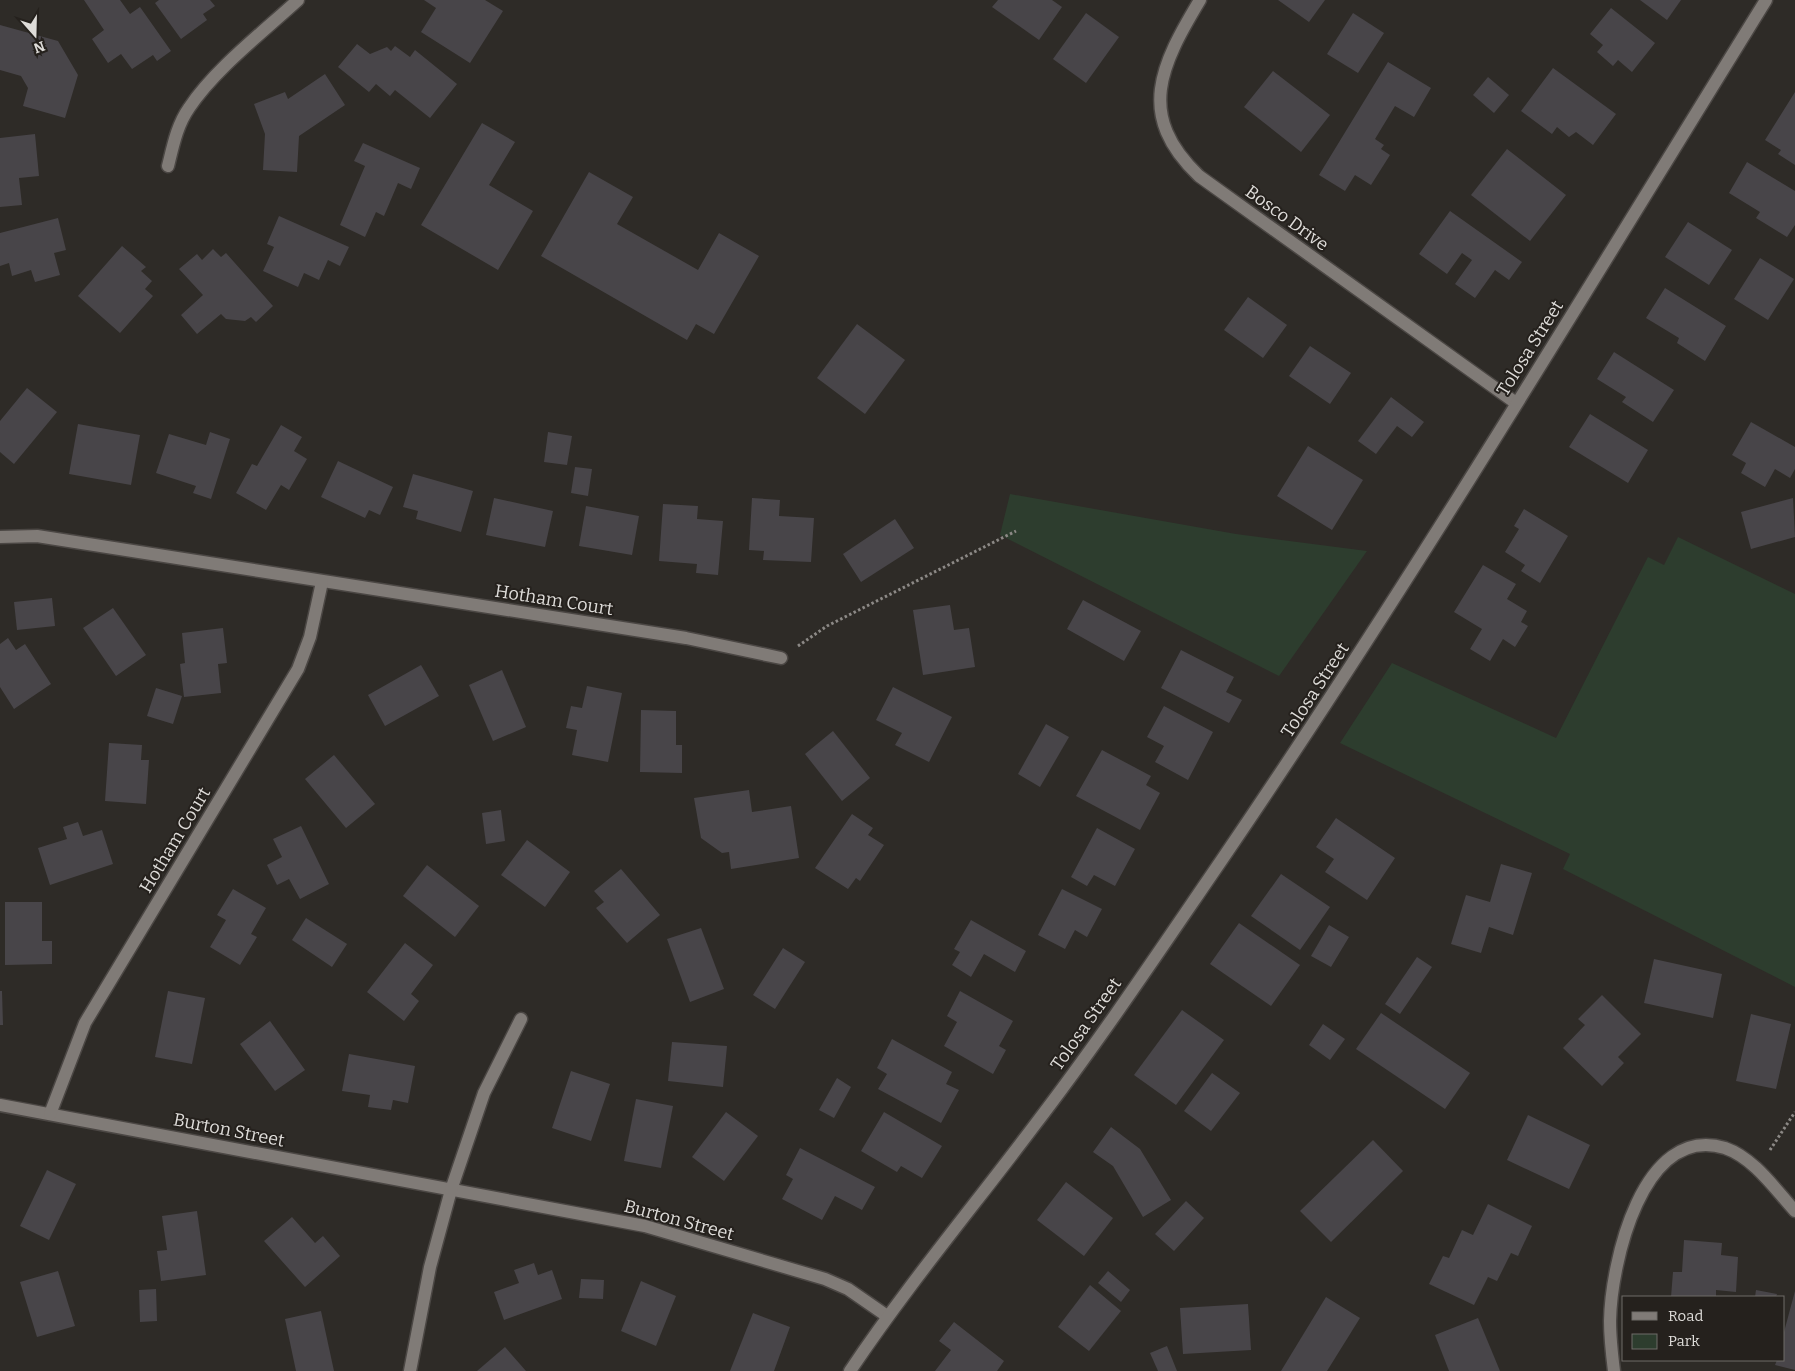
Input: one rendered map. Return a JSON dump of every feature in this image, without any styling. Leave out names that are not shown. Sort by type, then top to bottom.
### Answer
[{"type":"street","points":[[168,166],[177,132],[188,108],[214,78],[298,0]]},
{"type":"street","name":"Bosco Drive","points":[[1200,0],[1176,40],[1164,66],[1160,91],[1161,116],[1171,141],[1183,161],[1199,176],[1516,403]]},
{"type":"street","name":"Tolosa Street","points":[[850,1371],[887,1316],[1034,1127],[1219,864],[1369,639],[1766,0]]},
{"type":"street","name":"Hotham Court","points":[[0,537],[37,536],[686,638],[781,658]]},
{"type":"street","name":"Hotham Court","points":[[50,1114],[85,1023],[298,669],[310,637],[322,582]]},
{"type":"street","points":[[410,1371],[430,1267],[451,1190],[484,1093],[521,1019]]},
{"type":"street","name":"Burton Street","points":[[0,1105],[645,1226],[824,1279],[848,1289],[887,1316]]},
{"type":"street","points":[[1614,1371],[1610,1322],[1615,1276],[1624,1240],[1636,1205],[1653,1175],[1669,1157],[1687,1147],[1706,1146],[1724,1148],[1743,1157],[1758,1170],[1795,1211]]},
{"type":"path","points":[[781,658],[828,626],[1016,531]]},
{"type":"path","points":[[1758,1170],[1795,1112]]},
{"type":"green space","points":[[1010,494],[1236,534],[1367,551],[1279,676],[1000,535]]},
{"type":"green space","points":[[1678,537],[1795,594],[1795,987],[1563,869],[1570,854],[1340,743],[1392,663],[1556,738],[1648,557],[1664,565]]},
{"type":"building","points":[[84,0],[120,0],[130,14],[140,7],[171,51],[157,61],[153,55],[132,69],[121,54],[108,63],[92,39],[104,30]]},
{"type":"building","points":[[159,0],[210,0],[215,6],[203,14],[207,20],[181,39],[155,3]]},
{"type":"building","points":[[424,0],[485,0],[503,11],[470,63],[421,32],[436,8]]},
{"type":"building","points":[[998,0],[1052,0],[1062,7],[1039,40],[992,7]]},
{"type":"building","points":[[1278,0],[1325,0],[1309,22]]},
{"type":"building","points":[[1640,0],[1681,0],[1667,20]]},
{"type":"building","points":[[1611,8],[1655,43],[1632,72],[1618,60],[1613,66],[1597,52],[1603,45],[1590,34]]},
{"type":"building","points":[[1086,13],[1119,37],[1086,83],[1053,59]]},
{"type":"building","points":[[1353,13],[1384,33],[1358,73],[1327,54]]},
{"type":"building","points":[[0,25],[58,41],[78,75],[65,118],[23,106],[28,88],[21,76],[0,70]]},
{"type":"building","points":[[357,44],[370,54],[387,47],[391,51],[395,46],[410,57],[415,50],[457,84],[430,118],[395,90],[390,96],[376,84],[369,92],[338,67]]},
{"type":"building","points":[[1388,62],[1431,88],[1414,117],[1395,106],[1375,139],[1384,145],[1381,149],[1390,155],[1371,185],[1355,175],[1345,191],[1319,175]]},
{"type":"building","points":[[1553,68],[1616,114],[1593,145],[1576,132],[1569,137],[1557,127],[1552,134],[1521,111]]},
{"type":"building","points":[[1273,71],[1330,115],[1301,152],[1244,107]]},
{"type":"building","points":[[325,74],[345,105],[299,136],[297,172],[263,170],[265,134],[254,104],[285,92],[288,99]]},
{"type":"building","points":[[1488,77],[1509,95],[1494,113],[1473,95]]},
{"type":"building","points":[[1795,92],[1795,165],[1778,154],[1781,150],[1765,140]]},
{"type":"building","points":[[482,123],[515,142],[489,185],[533,211],[498,270],[421,225]]},
{"type":"building","points":[[35,134],[39,176],[19,178],[22,205],[0,207],[0,138]]},
{"type":"building","points":[[363,143],[420,168],[411,189],[398,183],[384,216],[376,212],[365,237],[340,225],[365,166],[354,161]]},
{"type":"building","points":[[1507,149],[1566,195],[1530,241],[1471,195]]},
{"type":"building","points":[[1747,162],[1795,191],[1795,225],[1787,237],[1756,218],[1760,212],[1729,193]]},
{"type":"building","points":[[589,172],[633,197],[617,224],[698,270],[719,233],[759,256],[714,334],[696,324],[687,340],[541,256]]},
{"type":"building","points":[[1450,211],[1522,262],[1509,280],[1495,270],[1475,298],[1455,284],[1472,260],[1462,253],[1447,274],[1419,254]]},
{"type":"building","points":[[279,216],[349,247],[340,266],[328,260],[319,280],[304,273],[298,287],[263,271],[274,247],[267,244]]},
{"type":"building","points":[[58,218],[66,250],[54,253],[60,275],[35,282],[31,270],[12,276],[9,263],[0,266],[0,233]]},
{"type":"building","points":[[1688,222],[1732,250],[1709,285],[1665,257]]},
{"type":"building","points":[[122,246],[146,267],[141,271],[152,281],[145,289],[153,296],[120,333],[78,296]]},
{"type":"building","points":[[213,249],[221,257],[226,253],[273,306],[256,322],[251,317],[245,321],[226,319],[221,314],[197,334],[181,315],[203,295],[179,269],[197,254],[202,260]]},
{"type":"building","points":[[1760,258],[1794,279],[1768,320],[1734,299]]},
{"type":"building","points":[[1665,288],[1726,326],[1705,361],[1677,343],[1679,338],[1646,318]]},
{"type":"building","points":[[1248,297],[1287,325],[1263,358],[1224,330]]},
{"type":"building","points":[[857,324],[905,360],[865,414],[817,378]]},
{"type":"building","points":[[1310,346],[1351,373],[1330,404],[1289,376]]},
{"type":"building","points":[[1614,352],[1674,390],[1653,422],[1622,402],[1626,397],[1597,379]]},
{"type":"building","points":[[27,388],[57,412],[14,464],[0,452],[0,421]]},
{"type":"building","points":[[1391,397],[1424,422],[1412,437],[1397,426],[1376,454],[1358,441]]},
{"type":"building","points":[[1590,414],[1648,450],[1628,483],[1569,447]]},
{"type":"building","points":[[1751,422],[1795,447],[1795,469],[1790,478],[1775,469],[1765,487],[1741,473],[1746,463],[1732,455]]},
{"type":"building","points":[[78,424],[140,435],[131,485],[69,474]]},
{"type":"building","points":[[281,425],[302,437],[294,451],[307,459],[289,490],[281,485],[266,510],[236,493],[252,464],[257,466]]},
{"type":"building","points":[[210,432],[230,439],[211,499],[193,493],[196,486],[156,473],[169,434],[206,445]]},
{"type":"building","points":[[548,432],[572,436],[567,465],[544,462]]},
{"type":"building","points":[[1308,446],[1363,480],[1332,530],[1277,496]]},
{"type":"building","points":[[338,461],[393,487],[380,515],[369,510],[365,518],[321,497]]},
{"type":"building","points":[[575,467],[592,469],[588,496],[571,493]]},
{"type":"building","points":[[413,474],[473,491],[461,532],[416,519],[418,511],[403,507]]},
{"type":"building","points":[[494,498],[553,511],[545,547],[486,535]]},
{"type":"building","points":[[752,498],[780,500],[779,516],[814,518],[811,562],[763,560],[764,551],[749,550]]},
{"type":"building","points":[[1793,498],[1795,537],[1751,549],[1741,512]]},
{"type":"building","points":[[663,504],[698,506],[697,519],[723,521],[718,575],[696,573],[697,564],[659,561]]},
{"type":"building","points":[[586,506],[639,516],[632,555],[579,546]]},
{"type":"building","points":[[1524,509],[1568,536],[1540,583],[1521,571],[1525,565],[1505,552],[1519,529],[1514,526]]},
{"type":"building","points":[[895,519],[914,548],[861,582],[843,554]]},
{"type":"building","points":[[1483,565],[1516,584],[1507,599],[1527,611],[1521,622],[1528,626],[1515,647],[1503,639],[1490,661],[1470,649],[1482,629],[1454,612]]},
{"type":"building","points":[[52,598],[55,626],[17,630],[14,602]]},
{"type":"building","points":[[1083,600],[1141,631],[1124,661],[1067,629]]},
{"type":"building","points":[[950,605],[954,630],[969,628],[975,667],[923,675],[913,610]]},
{"type":"building","points":[[113,608],[146,655],[116,676],[83,628]]},
{"type":"building","points":[[223,628],[227,663],[218,664],[221,693],[184,697],[180,664],[185,663],[182,633]]},
{"type":"building","points":[[8,638],[16,650],[25,644],[51,684],[14,709],[0,687],[0,644]]},
{"type":"building","points":[[1181,650],[1234,677],[1226,692],[1242,700],[1229,723],[1161,688]]},
{"type":"building","points":[[421,665],[439,696],[385,726],[368,695]]},
{"type":"building","points":[[502,670],[526,727],[493,741],[469,685]]},
{"type":"building","points":[[587,686],[622,693],[608,762],[572,755],[577,730],[566,728],[571,706],[582,708]]},
{"type":"building","points":[[893,687],[952,717],[929,762],[895,745],[902,733],[876,720]]},
{"type":"building","points":[[156,688],[182,696],[173,724],[147,716]]},
{"type":"building","points":[[1164,706],[1213,732],[1188,780],[1155,762],[1164,746],[1147,737]]},
{"type":"building","points":[[641,710],[676,711],[676,745],[682,745],[682,773],[640,772]]},
{"type":"building","points":[[1046,724],[1069,737],[1040,787],[1018,774]]},
{"type":"building","points":[[833,731],[870,778],[842,801],[805,754]]},
{"type":"building","points":[[109,743],[142,745],[141,760],[149,760],[146,804],[105,801]]},
{"type":"building","points":[[1102,750],[1151,776],[1146,785],[1160,793],[1140,830],[1076,796]]},
{"type":"building","points":[[334,755],[375,804],[346,828],[305,779]]},
{"type":"building","points":[[749,790],[752,812],[791,806],[799,858],[731,869],[729,852],[722,853],[701,838],[694,798]]},
{"type":"building","points":[[501,810],[505,841],[486,844],[482,813]]},
{"type":"building","points":[[852,814],[873,828],[868,835],[884,845],[860,881],[856,878],[848,889],[815,868]]},
{"type":"building","points":[[1336,818],[1395,858],[1367,900],[1325,872],[1334,859],[1316,847]]},
{"type":"building","points":[[78,822],[83,836],[102,830],[113,864],[50,885],[38,848],[67,839],[63,827]]},
{"type":"building","points":[[301,826],[329,884],[300,899],[289,879],[277,885],[267,865],[282,857],[273,839]]},
{"type":"building","points":[[1097,828],[1135,849],[1115,886],[1094,875],[1087,886],[1071,877]]},
{"type":"building","points":[[527,840],[570,872],[545,907],[501,875]]},
{"type":"building","points":[[1501,864],[1532,873],[1513,935],[1489,927],[1481,953],[1451,944],[1466,895],[1490,902]]},
{"type":"building","points":[[427,865],[479,906],[455,937],[403,896]]},
{"type":"building","points":[[621,869],[660,915],[627,943],[596,908],[604,902],[594,891]]},
{"type":"building","points":[[1281,874],[1330,907],[1300,950],[1251,916]]},
{"type":"building","points":[[233,889],[266,908],[251,934],[257,937],[240,965],[210,947],[226,920],[217,915]]},
{"type":"building","points":[[1062,889],[1102,909],[1087,937],[1075,930],[1065,949],[1038,935]]},
{"type":"building","points":[[5,902],[42,902],[42,941],[52,941],[52,964],[5,965]]},
{"type":"building","points":[[306,918],[347,944],[332,967],[292,940]]},
{"type":"building","points":[[971,920],[1026,951],[1015,972],[984,954],[971,977],[952,965],[960,952],[954,949]]},
{"type":"building","points":[[1239,923],[1300,965],[1271,1006],[1210,964]]},
{"type":"building","points":[[1329,925],[1349,937],[1331,967],[1311,956]]},
{"type":"building","points":[[701,928],[724,989],[690,1002],[667,939]]},
{"type":"building","points":[[405,943],[433,965],[411,994],[419,1001],[404,1021],[367,992]]},
{"type":"building","points":[[783,948],[805,962],[775,1009],[753,995]]},
{"type":"building","points":[[1417,957],[1432,967],[1400,1014],[1385,1004]]},
{"type":"building","points":[[1654,959],[1722,974],[1713,1018],[1644,1003]]},
{"type":"building","points":[[0,991],[2,991],[3,1025],[0,1025]]},
{"type":"building","points":[[168,991],[205,998],[192,1064],[155,1057]]},
{"type":"building","points":[[960,991],[1013,1021],[999,1046],[1006,1050],[993,1074],[944,1046],[957,1022],[947,1016]]},
{"type":"building","points":[[1602,995],[1641,1034],[1618,1057],[1624,1063],[1602,1086],[1563,1048],[1585,1025],[1578,1019]]},
{"type":"building","points":[[1182,1010],[1224,1040],[1176,1105],[1134,1075]]},
{"type":"building","points":[[1381,1013],[1470,1073],[1445,1109],[1356,1049]]},
{"type":"building","points":[[1751,1014],[1791,1024],[1776,1089],[1736,1081]]},
{"type":"building","points":[[270,1021],[305,1070],[275,1091],[240,1044]]},
{"type":"building","points":[[1323,1024],[1345,1039],[1330,1060],[1309,1045]]},
{"type":"building","points":[[892,1039],[952,1072],[946,1084],[959,1090],[941,1123],[878,1089],[887,1074],[877,1068]]},
{"type":"building","points":[[672,1042],[727,1046],[723,1087],[668,1081]]},
{"type":"building","points":[[349,1054],[415,1066],[408,1103],[393,1100],[391,1110],[368,1107],[370,1095],[342,1091]]},
{"type":"building","points":[[571,1071],[610,1084],[591,1141],[552,1128]]},
{"type":"building","points":[[1212,1073],[1240,1093],[1211,1131],[1184,1111]]},
{"type":"building","points":[[837,1078],[851,1087],[834,1118],[819,1110]]},
{"type":"building","points":[[636,1099],[673,1106],[661,1168],[624,1161]]},
{"type":"building","points":[[726,1112],[758,1136],[724,1181],[692,1157]]},
{"type":"building","points":[[884,1112],[942,1146],[922,1178],[901,1166],[897,1172],[861,1151]]},
{"type":"building","points":[[1528,1115],[1590,1145],[1569,1189],[1507,1160]]},
{"type":"building","points":[[1111,1127],[1140,1149],[1171,1200],[1143,1217],[1113,1166],[1093,1152]]},
{"type":"building","points":[[1373,1140],[1403,1171],[1331,1242],[1300,1211]]},
{"type":"building","points":[[800,1148],[875,1187],[862,1210],[835,1196],[822,1220],[782,1199],[793,1179],[786,1175]]},
{"type":"building","points":[[47,1170],[76,1184],[49,1240],[20,1226]]},
{"type":"building","points":[[1066,1182],[1113,1218],[1084,1256],[1037,1220]]},
{"type":"building","points":[[1186,1201],[1204,1218],[1174,1251],[1155,1234]]},
{"type":"building","points":[[1488,1204],[1532,1226],[1518,1256],[1511,1253],[1497,1281],[1488,1277],[1474,1305],[1429,1284],[1443,1256],[1449,1258],[1462,1230],[1473,1235]]},
{"type":"building","points":[[197,1211],[206,1275],[161,1281],[157,1251],[167,1250],[162,1216]]},
{"type":"building","points":[[292,1217],[315,1243],[323,1236],[340,1256],[305,1287],[264,1241]]},
{"type":"building","points":[[1684,1240],[1722,1243],[1721,1255],[1738,1257],[1736,1292],[1716,1290],[1716,1296],[1671,1296],[1673,1272],[1682,1272]]},
{"type":"building","points":[[534,1263],[538,1275],[552,1270],[562,1299],[504,1320],[494,1292],[519,1283],[514,1270]]},
{"type":"building","points":[[58,1271],[75,1326],[37,1337],[20,1282]]},
{"type":"building","points":[[1108,1271],[1130,1290],[1121,1302],[1098,1283]]},
{"type":"building","points":[[581,1279],[604,1280],[603,1299],[579,1298]]},
{"type":"building","points":[[641,1281],[676,1296],[656,1346],[621,1331]]},
{"type":"building","points":[[1090,1285],[1121,1311],[1089,1351],[1058,1327]]},
{"type":"building","points":[[156,1289],[157,1321],[140,1322],[139,1290]]},
{"type":"building","points":[[1756,1290],[1777,1294],[1776,1296],[1755,1296]]},
{"type":"building","points":[[1795,1291],[1795,1370],[1775,1365],[1777,1361],[1785,1361],[1785,1328]]},
{"type":"building","points":[[1326,1297],[1360,1318],[1327,1371],[1281,1371]]},
{"type":"building","points":[[1248,1304],[1251,1350],[1183,1354],[1180,1308]]},
{"type":"building","points":[[321,1311],[334,1371],[296,1371],[285,1319]]},
{"type":"building","points":[[753,1313],[790,1327],[774,1371],[730,1371]]},
{"type":"building","points":[[1478,1318],[1500,1371],[1449,1371],[1435,1335]]},
{"type":"building","points":[[954,1322],[1004,1361],[997,1371],[935,1371],[951,1350],[939,1341]]},
{"type":"building","points":[[1167,1346],[1177,1371],[1158,1371],[1150,1353]]},
{"type":"building","points":[[505,1347],[526,1371],[477,1371]]}]
